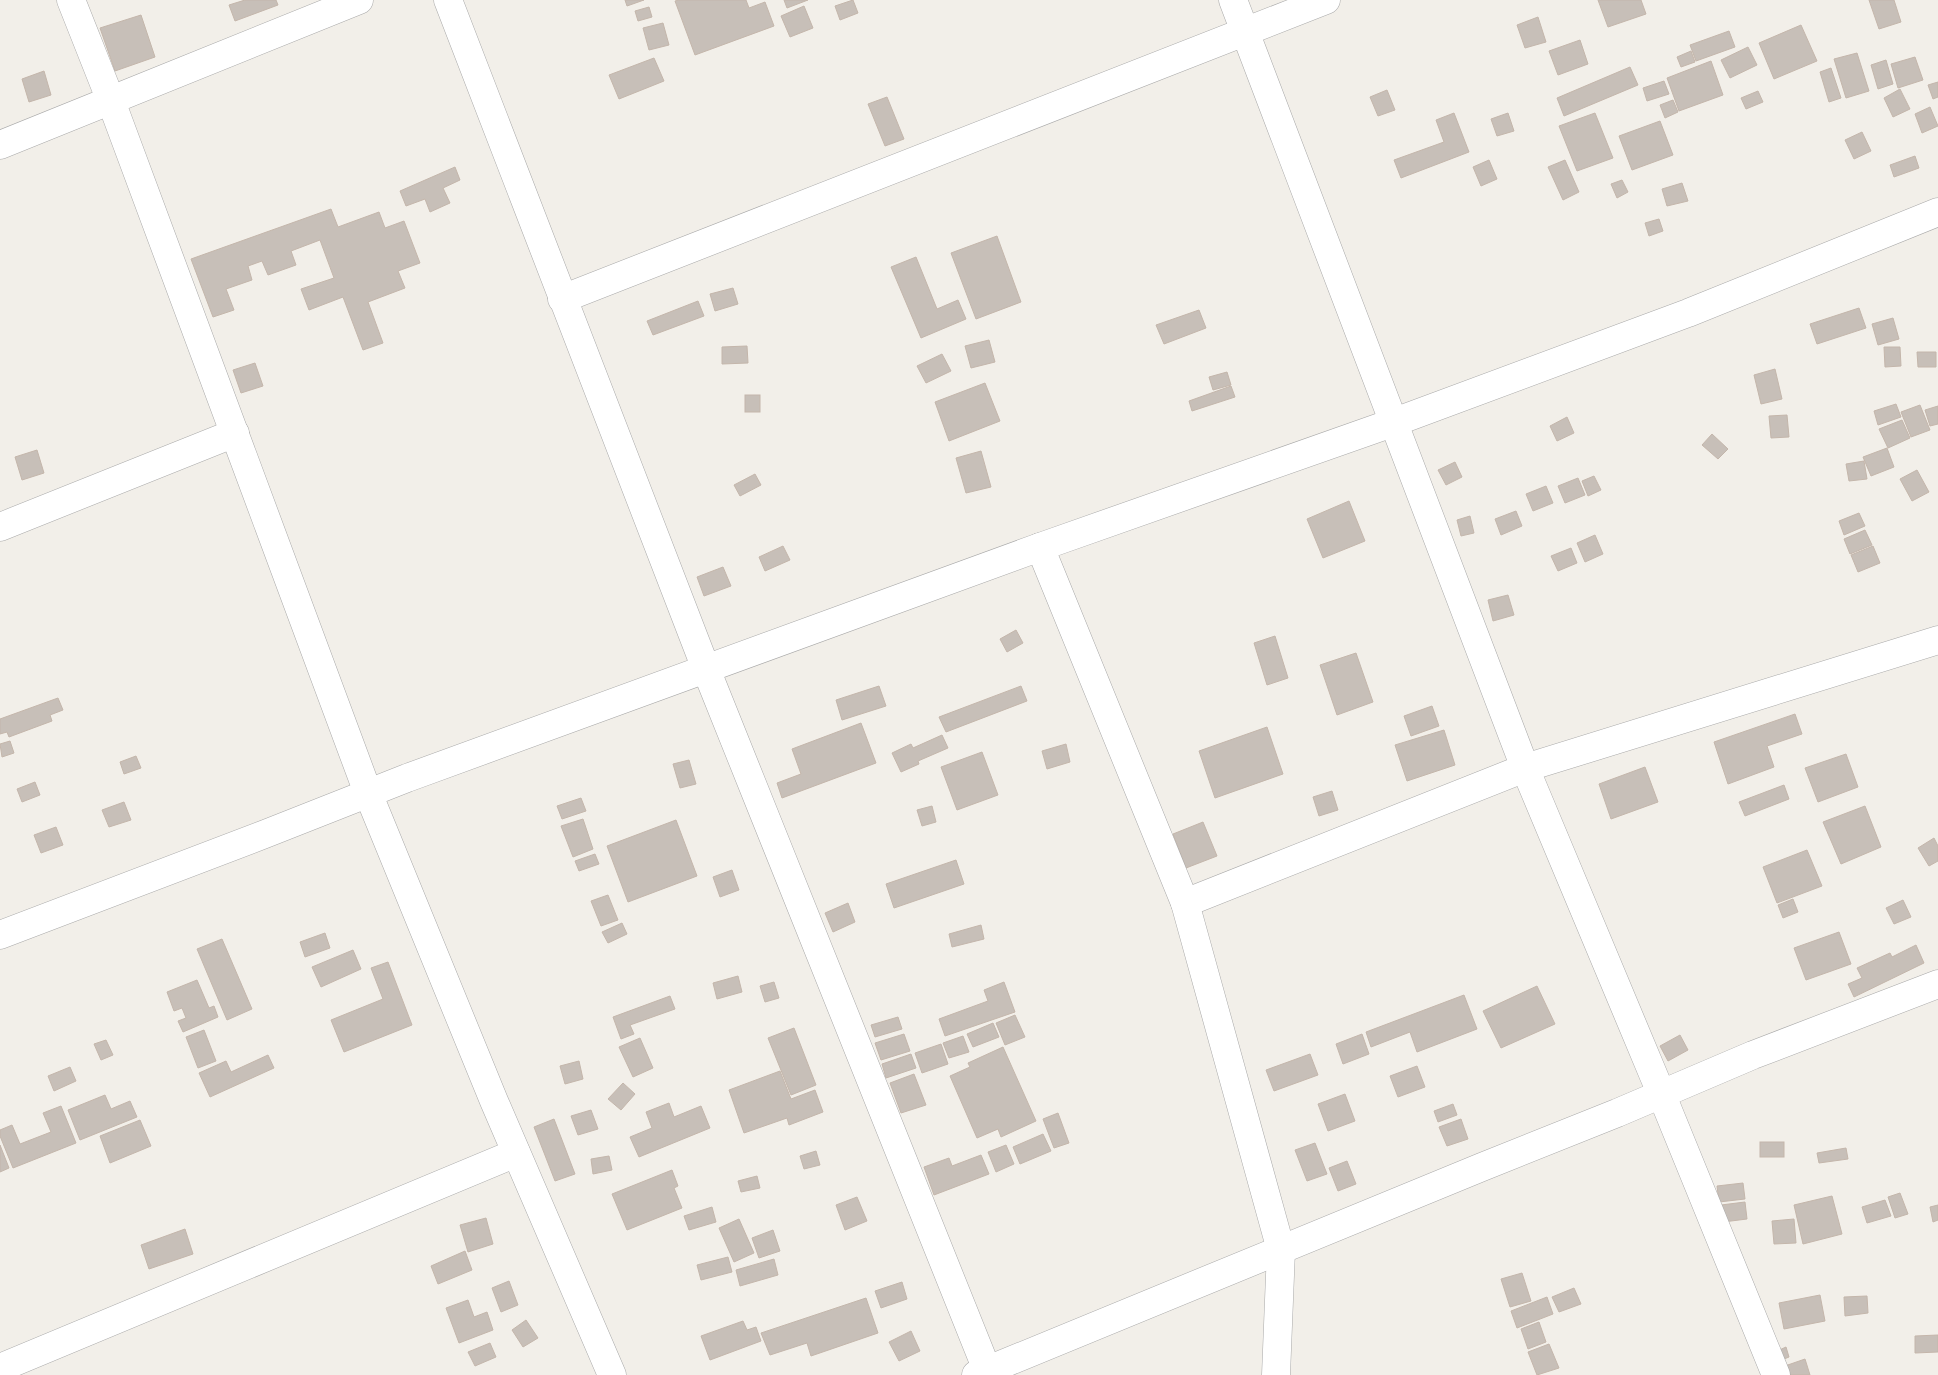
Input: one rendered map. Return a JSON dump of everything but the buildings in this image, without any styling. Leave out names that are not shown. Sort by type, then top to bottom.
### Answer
[{"type":"street","points":[[71,0],[112,101],[368,793],[516,1153],[612,1375]]},
{"type":"street","points":[[0,145],[359,0]]},
{"type":"street","points":[[448,0],[706,669],[984,1374],[1281,1250],[1618,1113],[1752,1055],[1938,984]]},
{"type":"street","points":[[1233,0],[1392,423],[1525,768],[1662,1093],[1776,1375]]},
{"type":"street","points":[[562,299],[1326,0]]},
{"type":"street","points":[[0,935],[256,838],[368,793],[1040,547],[1392,423],[1688,313],[1938,212]]},
{"type":"street","points":[[0,527],[235,433]]},
{"type":"street","points":[[1040,547],[1184,903],[1281,1250],[1276,1375]]},
{"type":"street","points":[[1184,903],[1525,768],[1938,640]]},
{"type":"street","points":[[0,1368],[516,1153]]}]
